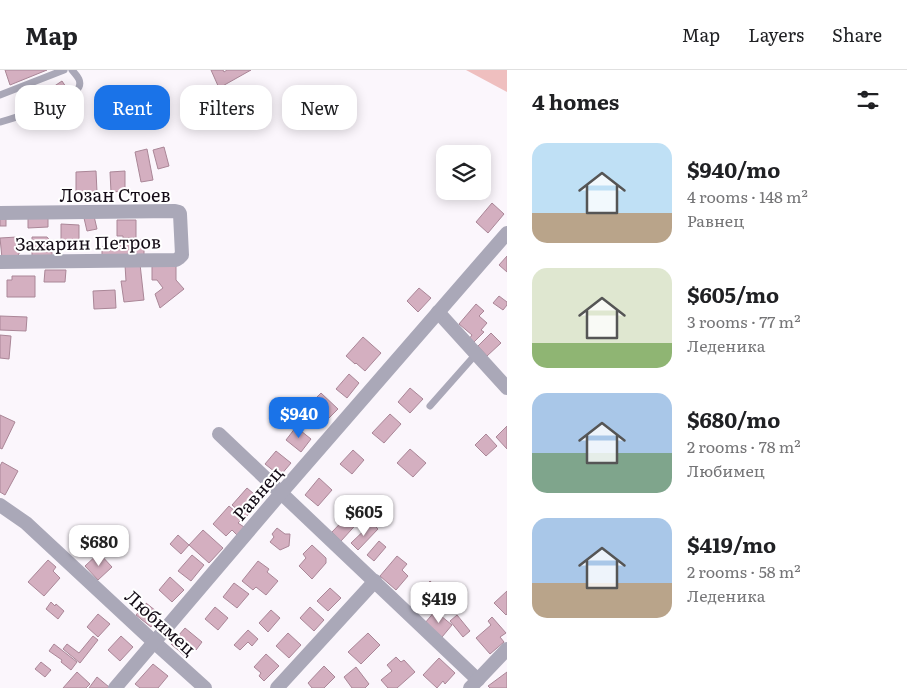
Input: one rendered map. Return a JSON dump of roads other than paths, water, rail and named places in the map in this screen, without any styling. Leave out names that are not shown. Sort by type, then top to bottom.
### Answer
[{"type":"street","name":"Лозан Стоев","points":[[0,213],[175,210],[180,214],[182,255],[176,260]]},
{"type":"street","name":"Равнец","points":[[115,688],[281,493],[507,233]]},
{"type":"street","name":"Захарин Петров","points":[[0,262],[176,260]]},
{"type":"street","points":[[438,312],[507,388]]},
{"type":"street","points":[[219,434],[375,581],[474,684],[506,652]]},
{"type":"street","name":"Любимец","points":[[0,505],[26,523],[205,688]]},
{"type":"street","points":[[277,688],[375,581]]},
{"type":"lane","points":[[0,95],[64,70]]},
{"type":"lane","points":[[0,122],[44,107],[75,92],[80,86],[79,78],[72,70]]},
{"type":"lane","points":[[430,406],[476,354]]}]
